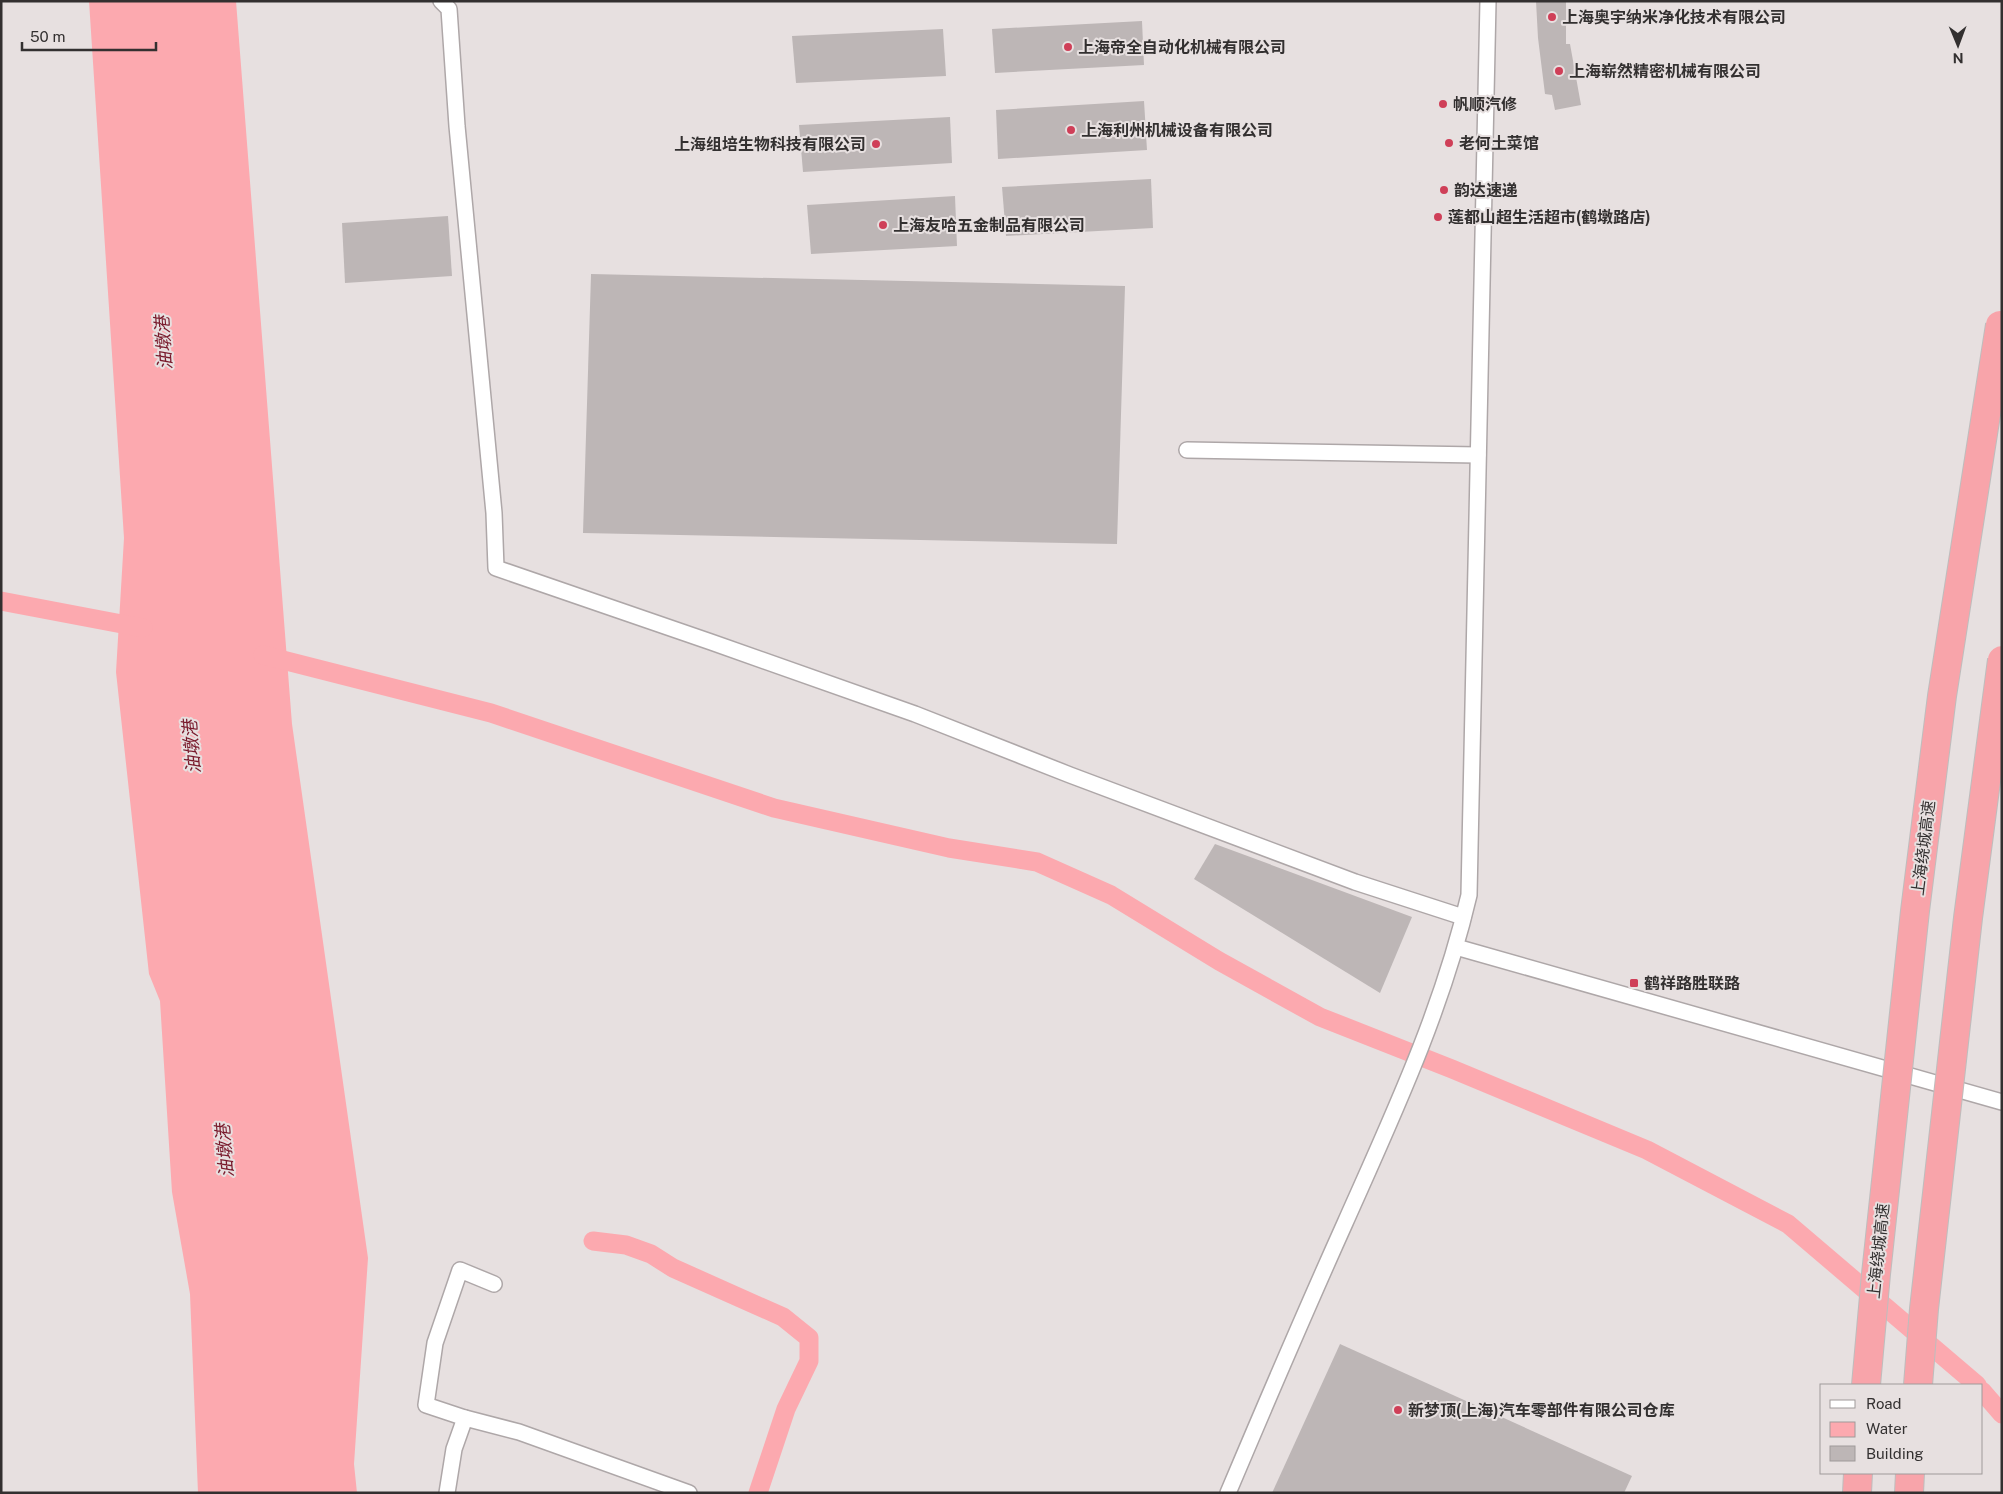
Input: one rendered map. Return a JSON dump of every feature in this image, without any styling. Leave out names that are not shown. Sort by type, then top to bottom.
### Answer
[{"type":"highway","name":"上海绕城高速","points":[[1866,1384],[1913,931],[1939,726],[2001,319]]},
{"type":"highway","points":[[1918,1384],[1924,1309],[1968,918],[2002,660]]},
{"type":"highway","points":[[1857,1493],[1858,1474]]},
{"type":"highway","points":[[1909,1493],[1910,1474]]},
{"type":"street","points":[[440,1],[449,9],[457,126],[494,513],[496,568],[906,711],[1346,879],[1463,917]]},
{"type":"street","points":[[1228,1493],[1404,1090],[1456,948],[1468,895],[1471,840],[1488,1]]},
{"type":"street","points":[[1187,450],[1478,455]]},
{"type":"street","points":[[1456,948],[2002,1102]]},
{"type":"street","points":[[494,1284],[460,1270],[435,1343],[426,1405],[518,1432],[689,1493]]},
{"type":"street","points":[[447,1493],[454,1449],[465,1418]]},
{"type":"water","name":"油墩港","points":[[89,1],[236,1],[292,724],[368,1258],[354,1464],[357,1493],[198,1493],[190,1294],[172,1192],[160,1001],[149,974],[116,672],[124,538]]},
{"type":"building","points":[[1536,1],[1566,1],[1566,44],[1570,44],[1581,105],[1555,110],[1552,95],[1545,94],[1538,38]]},
{"type":"building","name":"上海帝全自动化机械有限公司","points":[[1142,21],[1144,65],[995,73],[992,29]]},
{"type":"building","points":[[943,29],[946,76],[796,83],[792,36]]},
{"type":"building","name":"上海利州机械设备有限公司","points":[[1144,101],[1147,150],[998,159],[996,110]]},
{"type":"building","name":"上海组培生物科技有限公司","points":[[950,117],[952,163],[803,172],[799,125]]},
{"type":"building","points":[[1151,179],[1153,228],[1006,236],[1002,187]]},
{"type":"building","name":"上海友哈五金制品有限公司","points":[[955,196],[957,246],[811,254],[807,205]]},
{"type":"building","points":[[448,216],[452,276],[345,283],[342,223]]},
{"type":"building","points":[[591,274],[1125,286],[1117,544],[583,533]]},
{"type":"building","points":[[1215,844],[1412,917],[1380,993],[1194,879]]},
{"type":"building","name":"新梦顶(上海)汽车零部件有限公司仓库","points":[[1340,1344],[1632,1476],[1624,1493],[1272,1493]]},
{"type":"waterway","points":[[1,601],[143,628]]},
{"type":"waterway","points":[[263,655],[491,713],[774,808],[949,848],[1037,862],[1111,895],[1219,961],[1320,1017],[1452,1069],[1647,1150],[1788,1224],[1976,1384]]},
{"type":"waterway","points":[[593,1241],[626,1245],[651,1254],[673,1268],[783,1317],[809,1338],[809,1361],[786,1409],[758,1493]]},
{"type":"waterway","points":[[1983,1392],[2002,1414]]},
{"type":"place","name":"上海奥宇纳米净化技术有限公司","points":[[1552,17]]},
{"type":"place","name":"上海帝全自动化机械有限公司","points":[[1068,47]]},
{"type":"place","name":"上海崭然精密机械有限公司","points":[[1559,71]]},
{"type":"place","name":"帆顺汽修","points":[[1443,104]]},
{"type":"place","name":"上海利州机械设备有限公司","points":[[1071,130]]},
{"type":"place","name":"老何土菜馆","points":[[1449,143]]},
{"type":"place","name":"上海组培生物科技有限公司","points":[[876,144]]},
{"type":"place","name":"韵达速递","points":[[1444,190]]},
{"type":"place","name":"莲都山超生活超市(鹤墩路店)","points":[[1438,217]]},
{"type":"place","name":"上海友哈五金制品有限公司","points":[[883,225]]},
{"type":"place","name":"鹤祥路胜联路","points":[[1634,983]]},
{"type":"place","name":"新梦顶(上海)汽车零部件有限公司仓库","points":[[1398,1410]]}]
